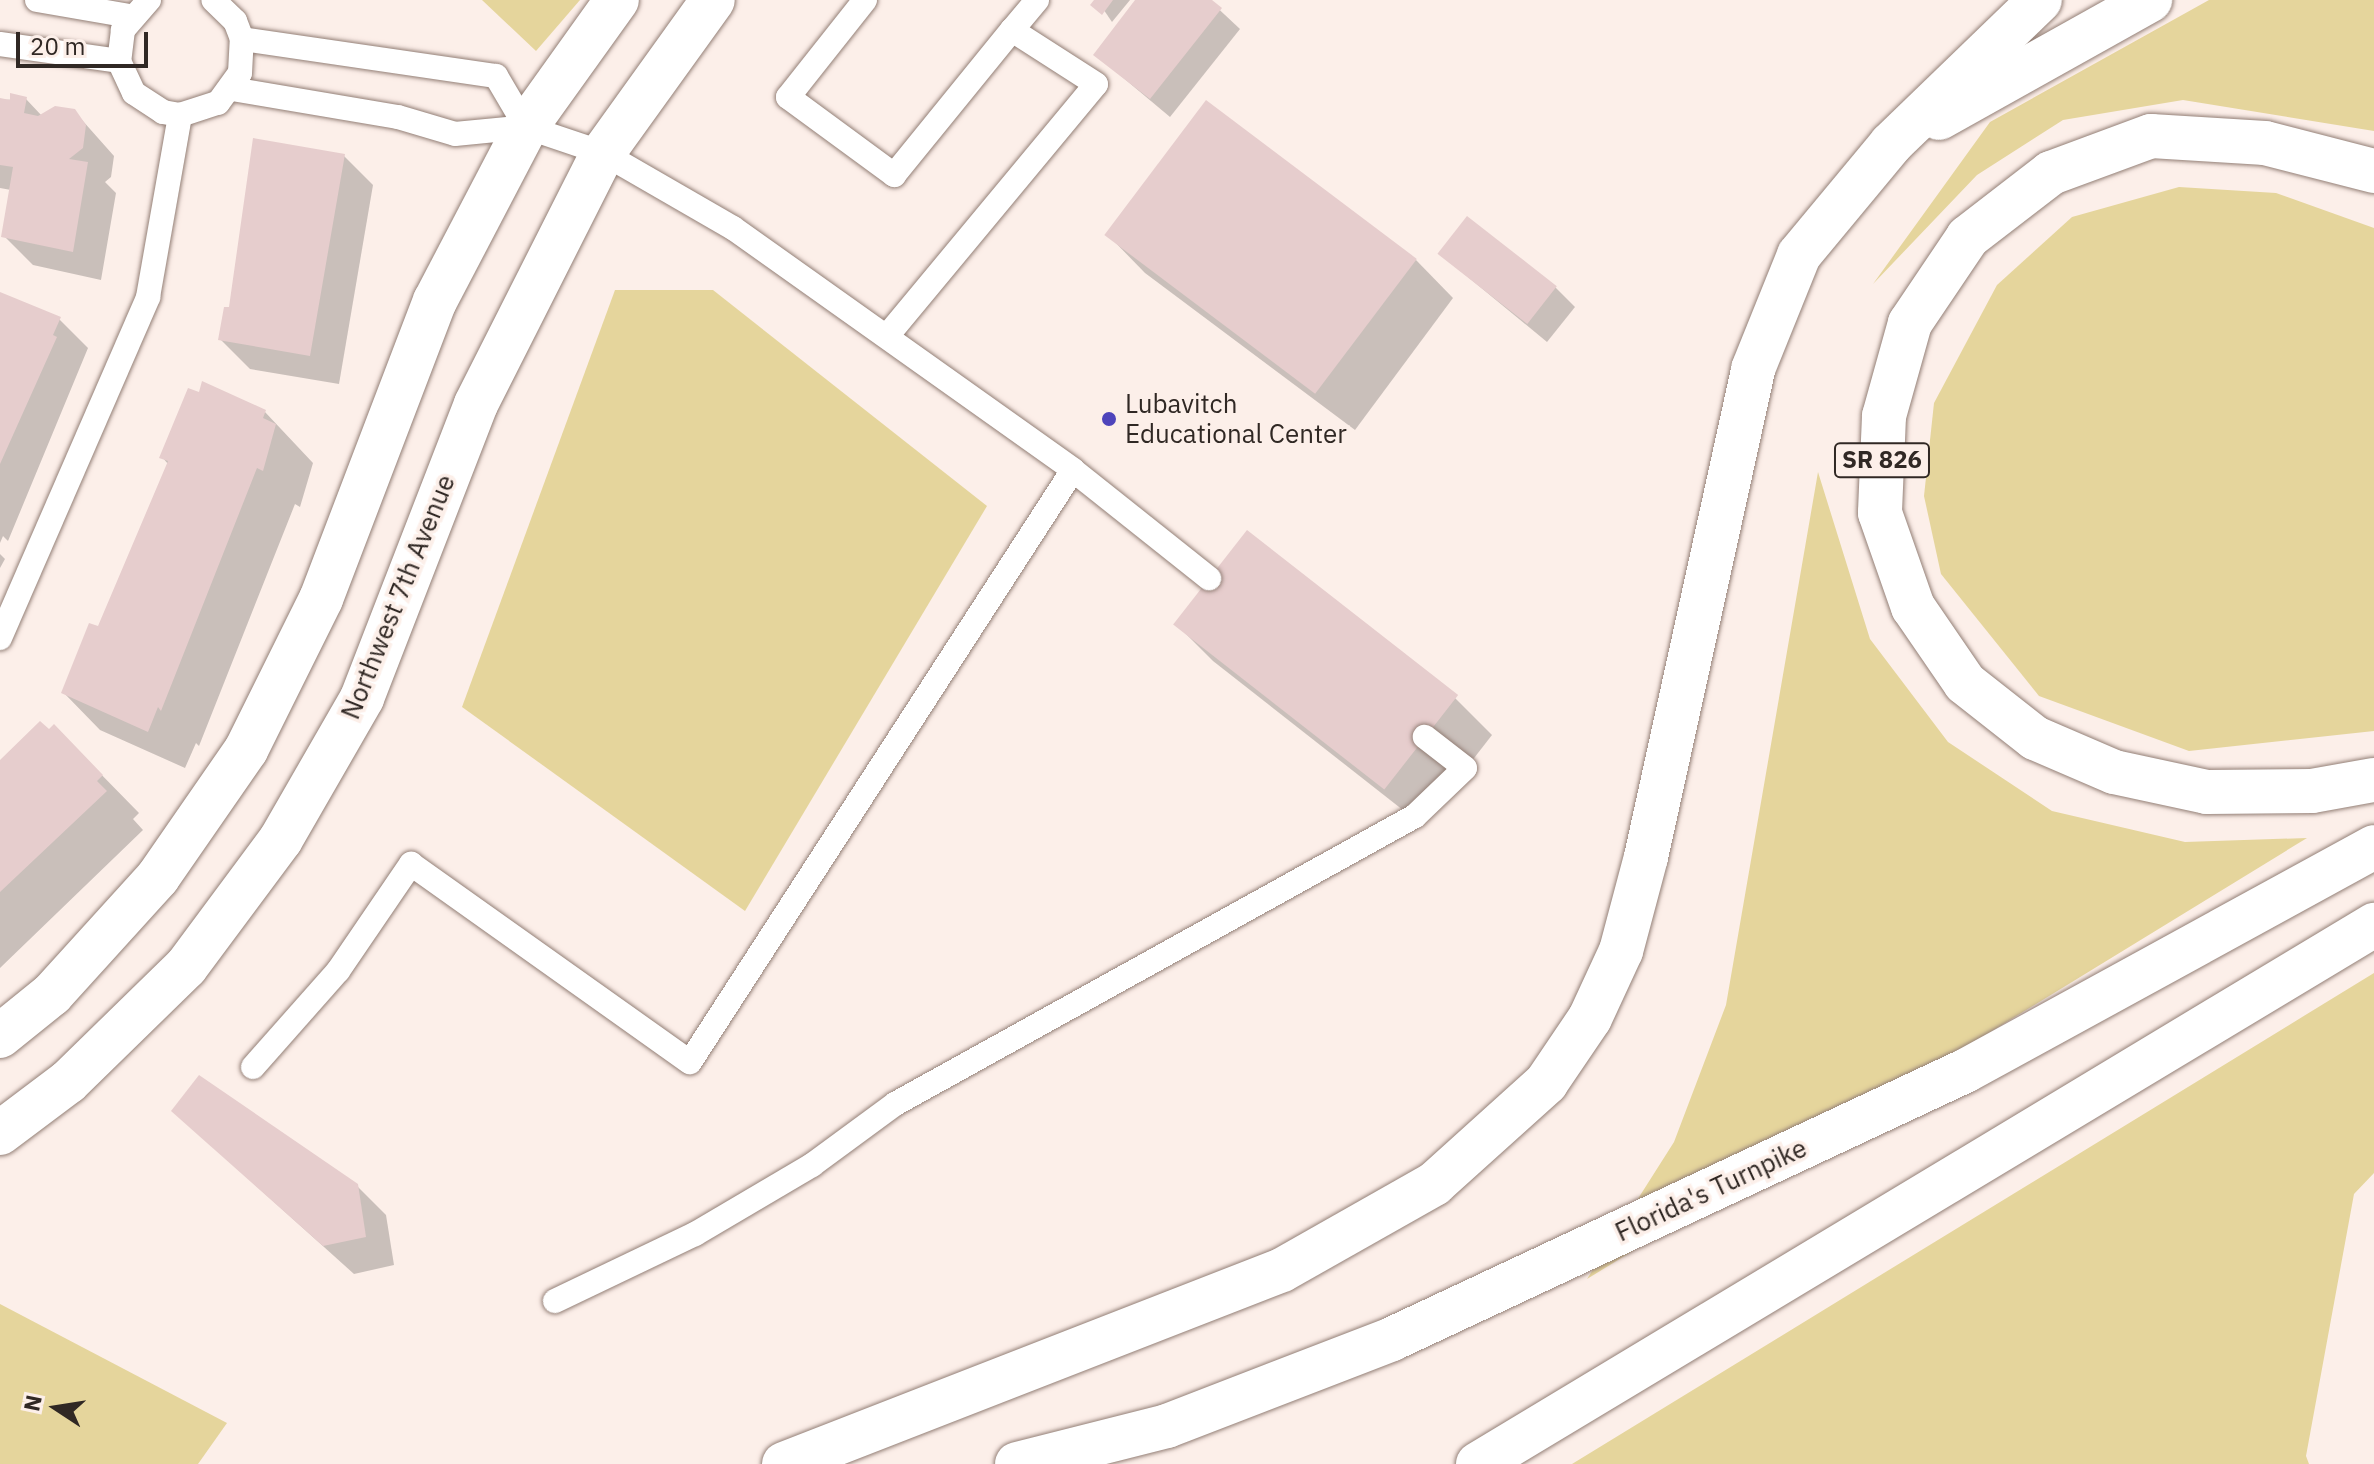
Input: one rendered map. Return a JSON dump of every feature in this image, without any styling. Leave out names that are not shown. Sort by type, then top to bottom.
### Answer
[{"type":"main road","points":[[0,1036],[52,994],[158,877],[246,750],[321,599],[376,443],[435,301],[526,127],[617,0]]},
{"type":"main road","name":"Northwest 7th Avenue","points":[[0,1133],[68,1082],[186,967],[281,839],[362,698],[476,404],[603,153],[713,0]]},
{"type":"main road","points":[[784,1464],[1294,1264],[1434,1184],[1546,1083],[1590,1018],[1621,951],[1646,857],[1753,369],[1799,255],[1891,144],[2040,0]]},
{"type":"main road","points":[[1891,144],[2150,0]]},
{"type":"main road","name":"SR 826","points":[[2374,171],[2265,143],[2151,136],[2051,173],[1968,237],[1910,323],[1884,416],[1880,513],[1913,607],[1965,683],[2035,738],[2114,772],[2207,792],[2312,791],[2374,780]]},
{"type":"main road","name":"Florida's Turnpike","points":[[1017,1464],[1167,1426],[1392,1339],[1965,1071],[2374,847]]},
{"type":"main road","points":[[1478,1464],[2374,925]]},
{"type":"lane","points":[[37,0],[140,8],[119,61],[134,93],[155,109],[180,115],[218,103],[232,89],[240,73],[242,39],[235,21],[213,0]]},
{"type":"lane","points":[[865,0],[788,97],[894,175],[1037,0]]},
{"type":"lane","points":[[887,336],[1096,84],[1012,30]]},
{"type":"lane","points":[[242,39],[496,76],[526,127]]},
{"type":"lane","points":[[0,44],[119,61]]},
{"type":"lane","points":[[232,89],[398,117],[455,134],[526,127],[603,153],[733,228],[887,336],[1073,470],[1209,578]]},
{"type":"lane","points":[[0,638],[148,297],[180,115]]},
{"type":"lane","points":[[253,1067],[338,971],[411,864],[690,1062],[1073,470]]},
{"type":"lane","points":[[555,1301],[695,1234],[812,1165],[895,1104],[1415,816],[1465,768],[1425,737]]},
{"type":"shaded area","points":[[482,0],[580,0],[536,51]]},
{"type":"shaded area","points":[[2209,0],[2374,0],[2374,131],[2183,100],[2063,120],[1977,175],[1873,284],[1990,122]]},
{"type":"shaded area","points":[[2179,187],[2276,193],[2374,228],[2374,731],[2189,751],[2039,696],[1941,574],[1924,496],[1934,403],[1997,285],[2072,217]]},
{"type":"shaded area","points":[[615,290],[713,290],[987,506],[745,911],[462,707]]},
{"type":"shaded area","points":[[1818,472],[1870,639],[1948,742],[2052,811],[2185,842],[2307,838],[1587,1279],[1674,1142],[1726,1005]]},
{"type":"shaded area","points":[[2374,973],[2374,1173],[2354,1194],[2306,1456],[2309,1464],[1572,1464]]},
{"type":"shaded area","points":[[0,1304],[227,1423],[198,1464],[0,1464]]},
{"type":"building","points":[[1094,0],[1113,0],[1102,15],[1090,5]]},
{"type":"building","points":[[1135,0],[1212,0],[1222,8],[1150,99],[1093,55]]},
{"type":"building","points":[[10,93],[27,97],[24,113],[38,116],[55,106],[75,109],[86,125],[83,148],[69,159],[88,162],[73,252],[1,237],[13,167],[0,165],[0,98],[10,100]]},
{"type":"building","points":[[1206,100],[1417,259],[1315,394],[1104,235]]},
{"type":"building","points":[[253,138],[345,154],[310,356],[218,340],[224,307],[229,307]]},
{"type":"building","points":[[1467,216],[1557,286],[1527,324],[1437,254]]},
{"type":"building","points":[[0,292],[61,317],[53,335],[57,337],[0,464]]},
{"type":"building","points":[[202,381],[266,410],[263,418],[276,424],[263,471],[257,468],[161,711],[158,707],[148,732],[61,693],[89,623],[98,626],[168,461],[159,458],[188,388],[199,392]]},
{"type":"building","points":[[1247,530],[1458,695],[1384,790],[1173,625]]},
{"type":"building","points":[[40,721],[49,729],[54,724],[103,775],[97,781],[107,791],[0,892],[0,760]]},
{"type":"building","points":[[199,1075],[358,1184],[366,1237],[323,1246],[171,1111]]},
{"type":"place","name":"Lubavitch Educational Center","points":[[1109,419]]}]
